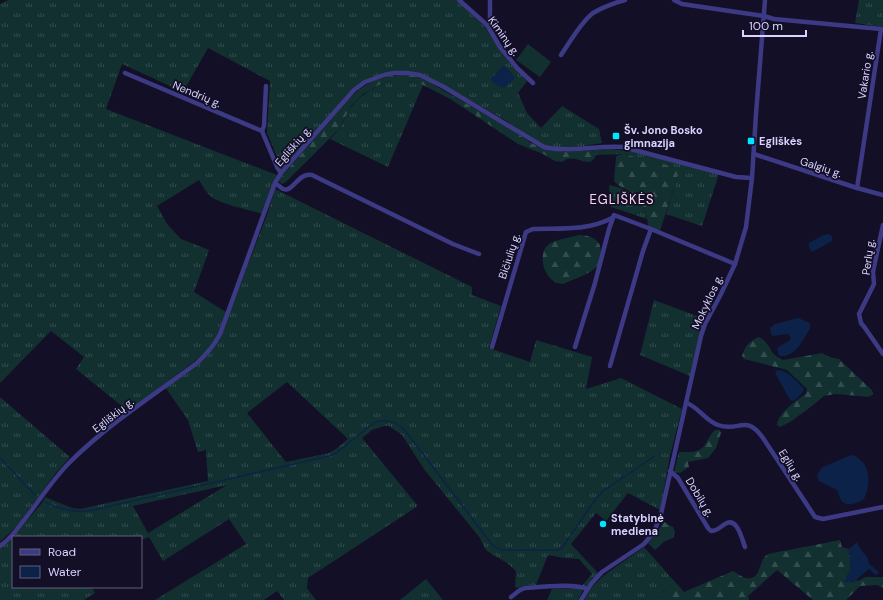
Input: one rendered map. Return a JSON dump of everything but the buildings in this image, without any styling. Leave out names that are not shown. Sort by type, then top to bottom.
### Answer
[{"type":"street","name":"Kiminų g.","points":[[459,0],[487,25],[500,47],[517,68],[533,83]]},
{"type":"street","points":[[487,25],[490,22],[490,0]]},
{"type":"street","points":[[561,55],[584,21],[592,14],[607,6],[625,0]]},
{"type":"street","name":"Vakario g.","points":[[674,0],[682,4],[764,16],[774,19],[881,29],[857,188]]},
{"type":"street","name":"Mokyklos g.","points":[[581,600],[602,572],[644,544],[654,532],[661,514],[703,330],[735,264],[746,227],[752,178],[765,0]]},
{"type":"street","name":"Nendrių g.","points":[[125,73],[262,131]]},
{"type":"street","name":"Egliškių g.","points":[[0,546],[27,517],[47,488],[70,462],[97,438],[197,363],[209,352],[216,343],[275,183],[281,173],[354,90],[365,82],[394,73],[420,76],[444,87],[544,147],[558,150],[606,146],[623,147],[736,177],[752,178]]},
{"type":"street","points":[[266,86],[264,126],[262,131],[281,173]]},
{"type":"street","name":"Galgių g.","points":[[754,154],[857,188],[883,195]]},
{"type":"street","points":[[275,183],[283,189],[291,188],[304,175],[312,175],[453,244],[479,254]]},
{"type":"street","points":[[575,347],[613,217],[651,229],[735,264]]},
{"type":"street","name":"Bičiulių g.","points":[[492,348],[510,280],[526,232],[533,229],[586,227],[601,224],[613,217]]},
{"type":"street","name":"Perlų g.","points":[[883,225],[873,272],[874,284],[859,314],[861,323],[883,354]]},
{"type":"street","points":[[610,366],[643,251],[651,229]]},
{"type":"street","name":"Eglių g.","points":[[687,403],[718,425],[729,427],[750,425],[757,430],[814,517],[823,519],[883,507]]},
{"type":"street","name":"Dobilų g.","points":[[670,471],[678,478],[708,528],[711,531],[715,531],[727,522],[734,524],[737,527],[745,547]]},
{"type":"street","points":[[511,597],[520,590],[526,588],[563,586],[581,587],[587,590]]},
{"type":"green space","points":[[8,0],[456,0],[484,26],[508,61],[527,81],[518,93],[527,113],[541,128],[562,106],[599,129],[602,143],[568,148],[541,144],[483,107],[422,74],[396,71],[363,82],[282,169],[267,133],[270,81],[208,48],[183,92],[122,64],[106,109],[277,175],[272,184],[263,214],[218,201],[207,192],[199,180],[157,206],[167,224],[181,239],[209,250],[194,292],[226,312],[217,335],[208,349],[195,361],[128,411],[76,369],[84,357],[51,331],[0,383],[0,4]]},
{"type":"green space","points":[[859,0],[883,0],[883,27],[855,23]]},
{"type":"green space","points":[[528,44],[551,62],[540,77],[516,60]]},
{"type":"green space","points":[[401,75],[422,78],[511,129],[531,143],[545,149],[564,152],[595,150],[595,158],[590,162],[572,158],[562,162],[555,161],[543,154],[518,144],[452,100],[423,85],[404,80],[392,80],[363,94],[352,105],[339,129],[286,182],[282,184],[279,181],[356,92],[373,81]]},
{"type":"green space","points":[[392,80],[404,80],[423,85],[388,167],[330,139],[340,128],[350,109],[365,93]]},
{"type":"green space","points":[[611,149],[634,152],[719,174],[702,226],[666,214],[678,175],[623,154],[595,155],[595,150]]},
{"type":"green space","points":[[623,154],[675,167],[678,175],[660,231],[648,226],[645,210],[640,201],[632,193],[614,181],[616,157]]},
{"type":"green space","points":[[609,185],[622,189],[634,196],[642,206],[647,219],[611,207]]},
{"type":"green space","points":[[275,189],[472,287],[472,295],[501,306],[489,348],[530,362],[536,340],[592,357],[586,389],[621,378],[682,409],[670,456],[660,510],[628,493],[606,521],[596,513],[571,544],[598,573],[583,590],[578,600],[547,600],[552,589],[579,589],[592,574],[579,559],[548,555],[536,585],[527,585],[518,588],[515,587],[516,571],[507,563],[487,551],[480,538],[424,469],[402,435],[389,426],[384,426],[372,430],[362,438],[418,506],[308,578],[307,588],[316,600],[284,600],[277,591],[264,600],[155,600],[246,544],[229,519],[163,561],[149,537],[142,540],[142,536],[14,536],[42,503],[45,497],[72,508],[80,509],[208,481],[206,450],[198,452],[188,420],[165,387],[187,372],[208,354],[219,340],[267,215]],"holes":[[[287,382],[348,439],[329,453],[286,462],[247,413]],[[227,485],[148,533],[133,506]]]},
{"type":"green space","points":[[579,235],[589,236],[597,240],[601,248],[598,264],[591,271],[579,277],[563,284],[556,283],[547,274],[544,267],[543,254],[545,248],[555,241]]},
{"type":"green space","points":[[654,300],[705,319],[690,376],[640,355]]},
{"type":"green space","points":[[759,337],[778,358],[783,360],[822,353],[829,357],[839,359],[872,390],[873,394],[869,397],[836,394],[824,396],[790,422],[780,427],[777,425],[778,420],[784,411],[806,393],[807,389],[787,370],[744,359],[742,356],[746,347],[750,342]]},
{"type":"green space","points":[[0,397],[70,457],[55,474],[18,525],[0,542]]},
{"type":"green space","points":[[715,430],[720,430],[721,433],[716,448],[708,458],[688,462],[689,467],[680,473],[674,472],[679,452],[692,452],[699,450],[705,445]]},
{"type":"green space","points":[[664,522],[673,527],[675,532],[673,538],[665,541],[655,550],[648,543]]},
{"type":"green space","points":[[12,538],[12,588],[92,588],[95,593],[84,600],[0,600],[0,548]]},
{"type":"green space","points":[[840,540],[842,547],[849,549],[851,569],[846,578],[852,582],[856,580],[858,581],[865,577],[883,577],[883,588],[877,585],[860,586],[846,600],[813,600],[777,570],[748,596],[749,600],[666,600],[662,597],[663,592],[676,583],[684,592],[733,571],[745,578],[751,578],[755,576],[762,561],[768,554]]},
{"type":"green space","points":[[644,547],[676,583],[663,592],[662,597],[666,600],[584,600],[592,587],[603,576]]},
{"type":"green space","points":[[426,579],[443,600],[400,600]]},
{"type":"water","points":[[503,66],[506,67],[515,78],[504,88],[495,84],[491,79]]},
{"type":"water","points":[[829,234],[832,237],[832,241],[812,252],[809,248],[809,243],[823,235]]},
{"type":"water","points":[[798,318],[810,323],[810,329],[794,351],[785,356],[779,356],[777,348],[790,340],[791,337],[788,334],[773,336],[770,328],[775,324]]},
{"type":"water","points":[[777,370],[781,370],[788,374],[804,389],[794,401],[790,400],[775,373]]},
{"type":"water","points":[[851,455],[855,456],[864,464],[868,472],[867,492],[863,500],[858,503],[845,504],[841,500],[837,490],[819,481],[817,475],[823,467]]},
{"type":"water","points":[[857,542],[861,550],[868,558],[869,564],[879,573],[876,575],[869,569],[856,580],[846,583],[844,581],[851,569],[849,549]]},
{"type":"waterway","points":[[45,502],[66,510],[89,511],[329,456],[336,453],[375,422],[387,421],[394,422],[404,429],[493,546],[501,550],[559,550],[562,548],[595,500],[603,491],[655,456]]},
{"type":"waterway","points":[[0,458],[35,495]]},
{"type":"place","name":"Šv. Jono Bosko gimnazija","points":[[616,136]]},
{"type":"place","name":"Egliškės","points":[[751,141]]},
{"type":"place","name":"Statybinė mediena","points":[[603,524]]},
{"type":"district","name":"EGLIŠKĖS","points":[[622,199]]}]
